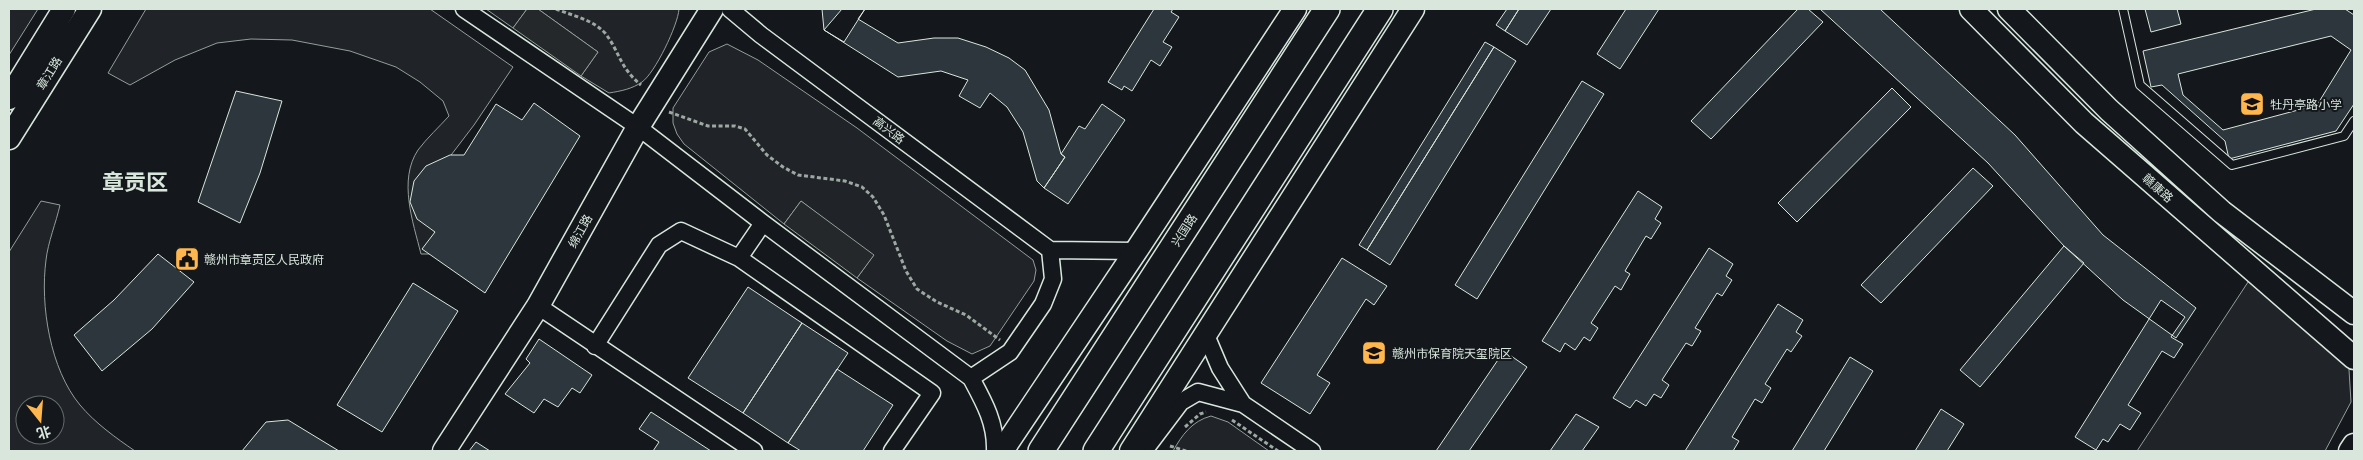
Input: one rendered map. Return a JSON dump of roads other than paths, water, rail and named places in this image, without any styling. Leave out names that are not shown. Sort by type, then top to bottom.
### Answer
[{"type":"main road","name":"兴国路","points":[[1041,451],[1327,9]]},
{"type":"main road","points":[[1096,451],[1380,9]]},
{"type":"street","name":"章江路","points":[[9,98],[64,9]]},
{"type":"street","name":"章江路","points":[[9,138],[90,9]]},
{"type":"street","points":[[464,9],[638,127],[762,223],[971,378],[989,411],[996,437],[995,451]]},
{"type":"street","name":"绵江路","points":[[444,451],[538,306],[638,127],[712,9]]},
{"type":"street","name":"高兴路","points":[[730,9],[761,35],[1050,250]]},
{"type":"street","points":[[1002,451],[1295,9]]},
{"type":"street","points":[[1131,451],[1412,9]]},
{"type":"street","name":"赣康路","points":[[1971,9],[2084,123],[2354,358]]},
{"type":"street","name":"赣康路","points":[[2009,9],[2109,110],[2222,212],[2354,313]]},
{"type":"street","points":[[739,258],[762,223]]},
{"type":"street","points":[[595,346],[659,245],[681,232],[739,258],[932,393],[892,451]]},
{"type":"street","points":[[971,378],[1010,352],[1043,304],[1053,279],[1050,250],[1136,251]]},
{"type":"street","points":[[538,306],[754,451]]},
{"type":"street","points":[[1206,335],[1220,368],[1243,404]]},
{"type":"street","points":[[1144,451],[1181,402],[1198,392],[1243,404],[1312,451]]},
{"type":"street","points":[[2350,451],[2354,445]]},
{"type":"lane","points":[[2123,9],[2140,85],[2232,165],[2344,136],[2354,121]]},
{"type":"place","name":"牡丹亭路小学","points":[[2252,104]]},
{"type":"place","name":"赣州市章贡区人民政府","points":[[187,259]]},
{"type":"place","name":"赣州市保育院天玺院区","points":[[1374,353]]},
{"type":"district","name":"章贡区","points":[[135,182]]}]
